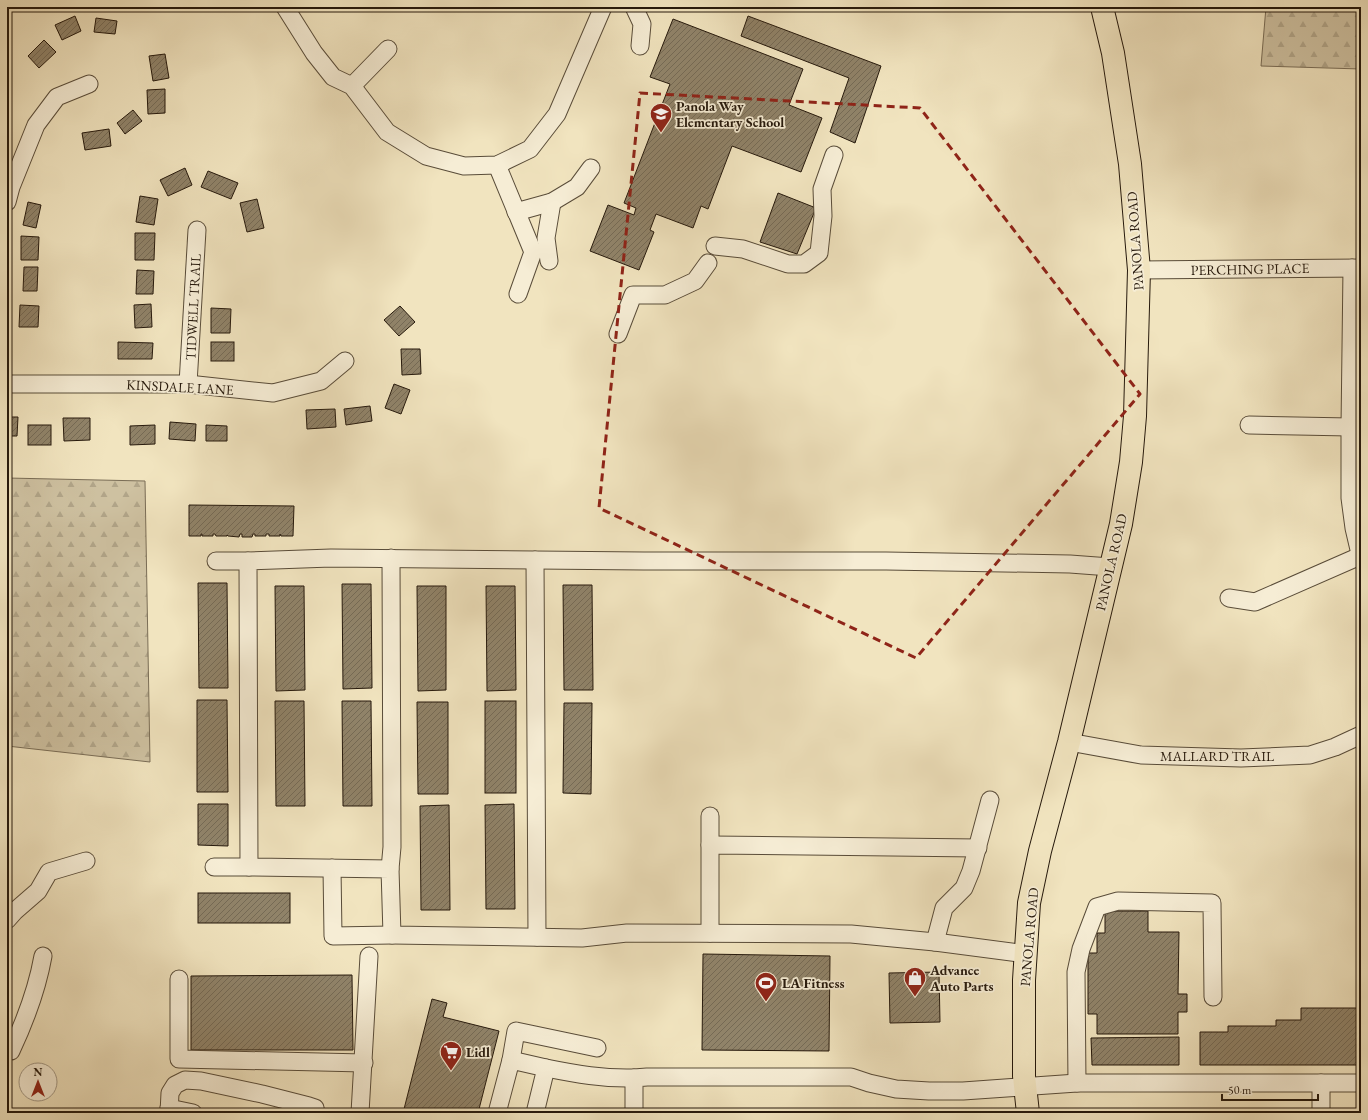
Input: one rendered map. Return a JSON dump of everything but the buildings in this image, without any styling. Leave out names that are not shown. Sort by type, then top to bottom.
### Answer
[{"type":"main road","name":"PANOLA ROAD","points":[[1028,1113],[1025,1086],[1024,980],[1029,903],[1040,851],[1069,742],[1122,516],[1131,462],[1136,416],[1139,270],[1130,164],[1113,53],[1102,7]]},
{"type":"street","points":[[285,7],[314,53],[333,77],[352,86],[387,132],[426,156],[464,166],[496,165],[530,149],[557,114],[603,7]]},
{"type":"street","points":[[634,7],[642,24],[640,46]]},
{"type":"street","points":[[352,86],[388,49]]},
{"type":"street","points":[[7,202],[11,187],[36,125],[57,97],[89,84]]},
{"type":"street","points":[[715,246],[743,249],[788,264],[804,264],[819,253],[823,216],[822,189],[834,155]]},
{"type":"street","points":[[496,165],[533,252],[518,294]]},
{"type":"street","points":[[516,212],[552,202],[577,187],[591,168]]},
{"type":"street","points":[[549,261],[546,238],[552,202]]},
{"type":"street","name":"TIDWELL TRAIL","points":[[188,384],[197,230]]},
{"type":"street","points":[[618,334],[633,295],[665,295],[695,281],[708,263]]},
{"type":"street","points":[[1229,598],[1255,602],[1360,557],[1350,498],[1350,427],[1357,268]]},
{"type":"street","name":"PERCHING PLACE","points":[[1139,270],[1357,268]]},
{"type":"street","name":"KINSDALE LANE","points":[[7,384],[188,384],[273,393],[321,381],[345,362]]},
{"type":"street","points":[[1249,425],[1350,427]]},
{"type":"street","points":[[216,561],[391,558],[886,561],[1070,564],[1110,567]]},
{"type":"street","points":[[391,558],[392,847],[390,869],[392,935]]},
{"type":"street","points":[[535,560],[537,937]]},
{"type":"street","points":[[248,561],[249,867]]},
{"type":"street","name":"MALLARD TRAIL","points":[[1069,742],[1141,755],[1241,758],[1310,755],[1335,747],[1361,735]]},
{"type":"street","points":[[935,942],[944,908],[964,888],[971,871],[990,800]]},
{"type":"street","points":[[710,816],[710,933]]},
{"type":"street","points":[[710,845],[978,848]]},
{"type":"street","points":[[7,920],[38,891],[49,872],[86,861]]},
{"type":"street","points":[[214,867],[390,869]]},
{"type":"street","points":[[332,868],[332,936],[392,935],[582,938],[627,933],[851,934],[935,942],[1026,954]]},
{"type":"street","points":[[1077,1083],[1076,972],[1081,949],[1097,907],[1118,901],[1212,903],[1212,997]]},
{"type":"street","points":[[7,1051],[11,1050],[23,1025],[38,982],[43,956]]},
{"type":"street","points":[[360,1113],[369,956]]},
{"type":"street","points":[[179,979],[179,1059],[364,1063]]},
{"type":"street","points":[[497,1113],[511,1060],[516,1031],[597,1048]]},
{"type":"street","points":[[511,1060],[546,1068],[613,1078],[851,1077],[896,1089],[929,1091],[963,1091],[1077,1083],[1361,1083]]},
{"type":"street","points":[[535,1113],[546,1068]]},
{"type":"street","points":[[634,1078],[634,1113]]},
{"type":"street","points":[[194,1113],[169,1111],[170,1093],[175,1085],[185,1080],[201,1081],[262,1094],[315,1108],[316,1113]]},
{"type":"street","points":[[1321,1083],[1321,1113]]},
{"type":"highlighted area","points":[[640,93],[920,108],[1140,394],[916,658],[599,508]]},
{"type":"green space","points":[[1266,7],[1361,7],[1361,69],[1261,66]]},
{"type":"green space","points":[[7,478],[145,481],[150,762],[7,746]]},
{"type":"place","name":"Panola Way Elementary School","points":[[661,134]]},
{"type":"place","name":"Advance Auto Parts","points":[[915,998]]},
{"type":"place","name":"LA Fitness","points":[[766,1002]]},
{"type":"place","name":"Lidl","points":[[451,1072]]}]
